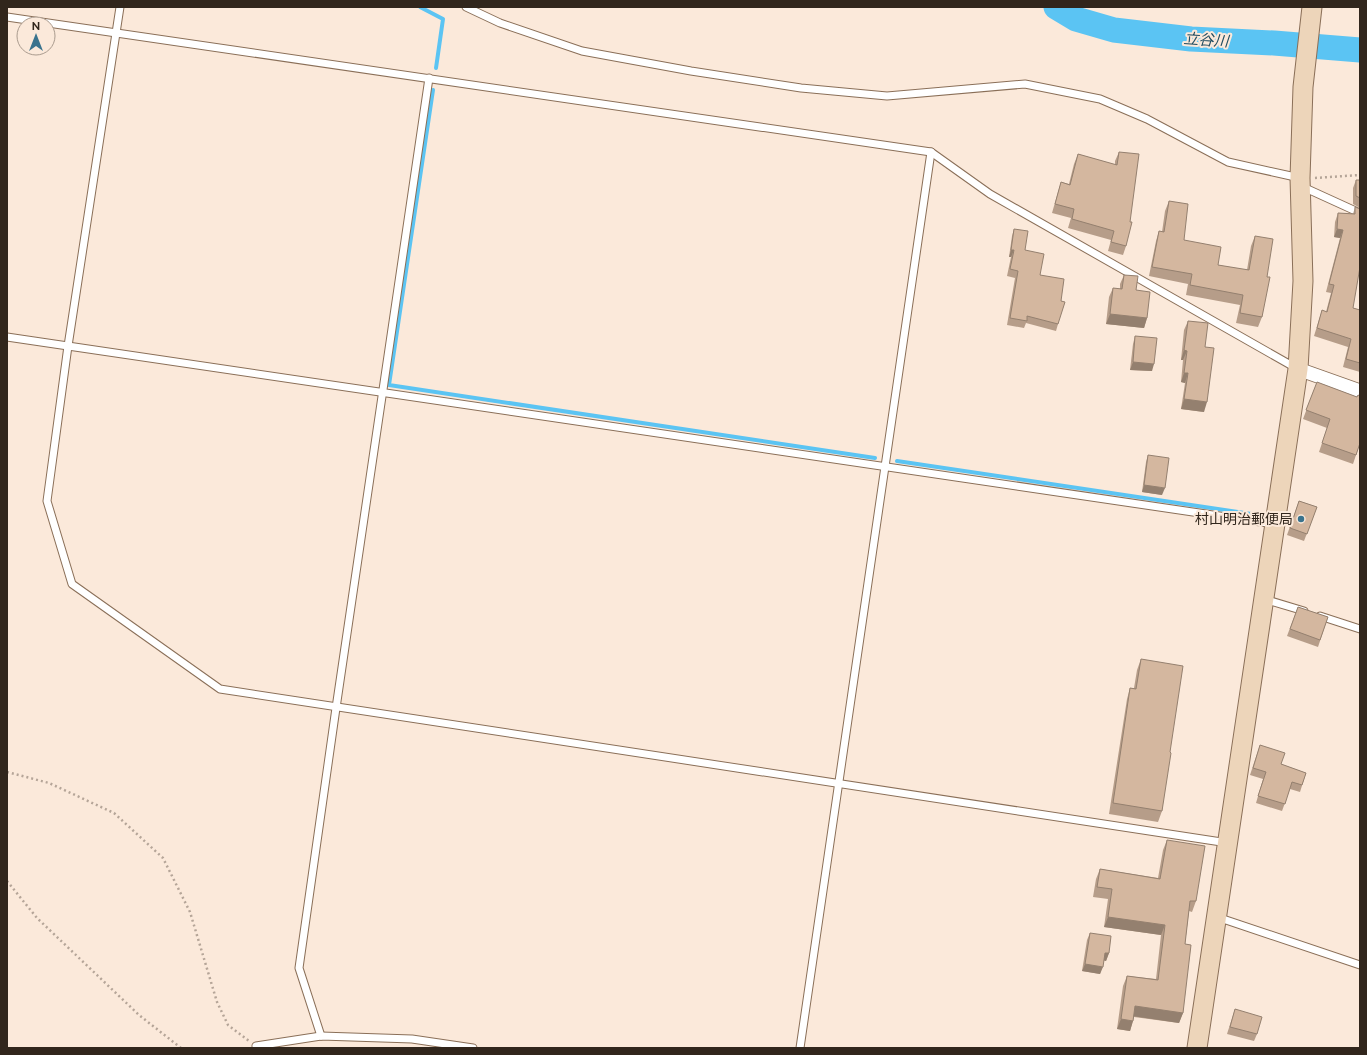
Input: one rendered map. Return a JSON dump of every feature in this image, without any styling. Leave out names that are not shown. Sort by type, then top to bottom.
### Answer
[{"type":"street","points":[[1197,1048],[1298,369],[1303,281],[1301,175],[1304,88],[1312,7]]},
{"type":"street","points":[[1298,369],[1360,391]]},
{"type":"lane","points":[[120,7],[68,346],[47,501],[72,584],[220,690],[838,782],[1228,843]]},
{"type":"lane","points":[[466,7],[500,23],[582,51],[691,71],[793,87],[887,96],[1025,84],[1100,99],[1148,119],[1228,162],[1301,175],[1360,213]]},
{"type":"lane","points":[[7,17],[931,152],[990,194],[1298,369]]},
{"type":"lane","points":[[321,1036],[299,968],[429,78]]},
{"type":"lane","points":[[800,1048],[931,152]]},
{"type":"lane","points":[[7,337],[885,468],[1274,524]]},
{"type":"lane","points":[[1264,599],[1360,629]]},
{"type":"lane","points":[[1217,917],[1360,965]]},
{"type":"lane","points":[[256,1047],[321,1036],[412,1039],[473,1048]]},
{"type":"path","points":[[1301,175],[1360,175]]},
{"type":"path","points":[[7,772],[49,783],[114,813],[163,858],[190,912],[216,1002],[228,1025],[256,1047]]},
{"type":"path","points":[[7,880],[37,918],[139,1015],[181,1048]]},
{"type":"building","points":[[1119,152],[1139,154],[1130,222],[1132,222],[1126,246],[1111,242],[1114,231],[1072,219],[1074,209],[1055,204],[1061,182],[1070,185],[1078,154],[1117,165]]},
{"type":"building","points":[[1356,180],[1360,180],[1360,198],[1356,196]]},
{"type":"building","points":[[1169,201],[1188,204],[1184,240],[1221,247],[1218,265],[1249,270],[1255,236],[1273,239],[1267,277],[1270,277],[1262,317],[1240,313],[1243,295],[1190,285],[1192,274],[1152,267],[1159,231],[1164,232]]},
{"type":"building","points":[[1355,207],[1360,209],[1360,267],[1353,308],[1360,310],[1360,363],[1346,359],[1351,339],[1317,328],[1322,310],[1327,312],[1334,285],[1329,284],[1343,230],[1337,229],[1338,213],[1355,214]]},
{"type":"building","points":[[1014,229],[1028,231],[1025,250],[1044,254],[1040,275],[1064,279],[1061,301],[1065,302],[1058,324],[1027,316],[1027,321],[1010,318],[1018,271],[1010,269],[1014,250],[1011,250]]},
{"type":"building","points":[[1124,275],[1138,276],[1136,290],[1150,292],[1147,318],[1110,314],[1113,288],[1122,289]]},
{"type":"building","points":[[1188,321],[1208,323],[1205,347],[1214,348],[1207,402],[1184,399],[1188,373],[1184,373],[1187,351],[1184,350]]},
{"type":"building","points":[[1135,336],[1157,338],[1154,364],[1133,362]]},
{"type":"building","points":[[1317,382],[1357,397],[1358,395],[1360,396],[1360,443],[1356,455],[1322,443],[1330,419],[1306,410]]},
{"type":"building","points":[[1148,455],[1169,458],[1165,488],[1144,485]]},
{"type":"building","points":[[1299,501],[1317,507],[1307,534],[1290,528]]},
{"type":"building","points":[[1298,607],[1328,617],[1320,640],[1290,629]]},
{"type":"building","points":[[1141,659],[1183,666],[1162,811],[1113,803],[1130,688],[1136,689]]},
{"type":"building","points":[[1260,745],[1285,753],[1281,764],[1306,773],[1302,785],[1292,782],[1285,804],[1258,796],[1266,772],[1253,768]]},
{"type":"building","points":[[1167,840],[1205,846],[1196,901],[1190,901],[1185,944],[1191,945],[1183,1013],[1135,1006],[1133,1021],[1121,1019],[1127,976],[1158,980],[1165,925],[1108,917],[1112,889],[1097,887],[1100,869],[1160,879]]},
{"type":"building","points":[[1090,933],[1111,936],[1109,953],[1105,953],[1103,967],[1085,964]]},
{"type":"building","points":[[1235,1009],[1262,1017],[1257,1034],[1230,1027]]},
{"type":"waterway","points":[[420,7],[443,19],[436,68]]},
{"type":"waterway","name":"立谷川","points":[[1056,7],[1076,19],[1114,30],[1191,39],[1274,43],[1360,50]]},
{"type":"waterway","points":[[433,90],[389,385],[875,458]]},
{"type":"waterway","points":[[897,461],[1258,515]]},
{"type":"place","name":"村山明治郵便局","points":[[1301,519]]}]
